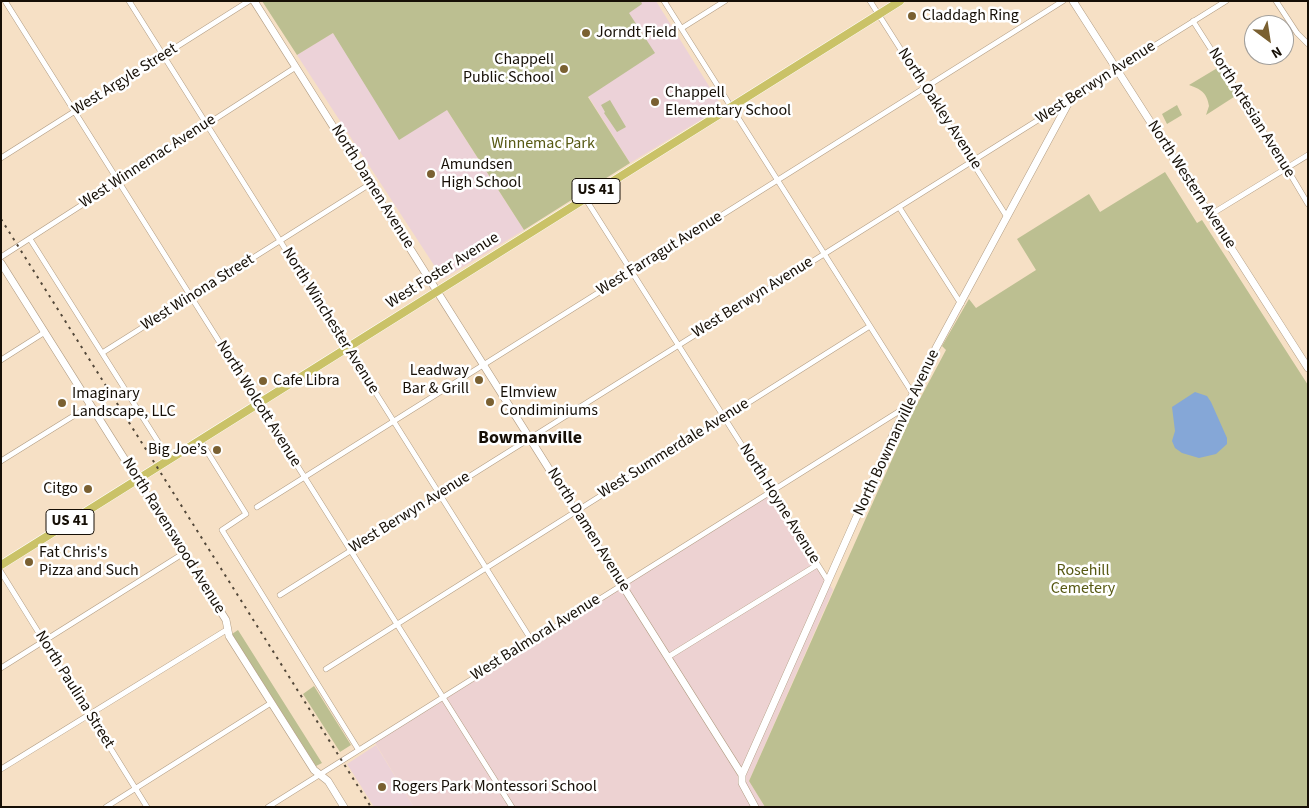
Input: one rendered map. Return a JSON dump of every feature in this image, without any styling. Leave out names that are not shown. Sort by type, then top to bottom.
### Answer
[{"type":"main road","name":"West Foster Avenue","points":[[1,565],[900,1]]},
{"type":"street","name":"North Wolcott Avenue","points":[[5,1],[512,807]]},
{"type":"street","name":"North Winchester Avenue","points":[[129,1],[532,641]]},
{"type":"street","name":"West Argyle Street","points":[[1,158],[249,1]]},
{"type":"street","name":"North Damen Avenue","points":[[254,1],[742,775],[742,783],[755,807]]},
{"type":"street","points":[[664,1],[913,394]]},
{"type":"street","points":[[682,28],[725,1]]},
{"type":"street","name":"North Oakley Avenue","points":[[870,1],[1008,217]]},
{"type":"street","name":"West Farragut Avenue","points":[[257,507],[1063,1]]},
{"type":"street","name":"North Western Avenue","points":[[1073,1],[1307,364]]},
{"type":"street","name":"West Berwyn Avenue","points":[[280,595],[1226,1]]},
{"type":"street","points":[[1276,1],[1297,33],[1308,44]]},
{"type":"street","name":"North Artesian Avenue","points":[[1194,21],[1308,204]]},
{"type":"street","name":"West Winnemac Avenue","points":[[1,257],[296,68]]},
{"type":"street","name":"North Bowmanville Avenue","points":[[742,775],[906,406],[1070,100]]},
{"type":"street","points":[[1210,215],[1308,155]]},
{"type":"street","name":"West Winona Street","points":[[102,353],[370,184]]},
{"type":"street","name":"North Hoyne Avenue","points":[[585,198],[828,581]]},
{"type":"street","points":[[899,207],[961,304]]},
{"type":"street","points":[[30,239],[169,459]]},
{"type":"street","name":"North Ravenswood Avenue","points":[[1,263],[226,620],[229,636],[271,703],[314,770],[328,781],[344,807]]},
{"type":"street","name":"West Summerdale Avenue","points":[[326,669],[870,326]]},
{"type":"street","points":[[1,360],[45,332]]},
{"type":"street","points":[[1,461],[91,405]]},
{"type":"street","name":"West Balmoral Avenue","points":[[268,807],[906,406]]},
{"type":"street","points":[[200,440],[246,514],[222,530],[358,749]]},
{"type":"street","points":[[1,668],[184,553]]},
{"type":"street","points":[[668,657],[817,565]]},
{"type":"street","name":"North Paulina Street","points":[[1,572],[147,807]]},
{"type":"street","points":[[1,769],[228,629]]},
{"type":"street","points":[[106,807],[271,703]]},
{"type":"shaded area","points":[[511,1],[656,1],[722,107],[630,163],[588,96]]},
{"type":"shaded area","name":"Amundsen High School","points":[[332,33],[447,110],[524,230],[443,279],[297,55]]},
{"type":"shaded area","points":[[769,492],[833,590],[749,781],[765,807],[414,807],[374,741]]},
{"type":"shaded area","name":"Rogers Park Montessori School","points":[[376,745],[414,807],[374,807],[347,764]]},
{"type":"green space","name":"Winnemac Park","points":[[262,1],[641,1],[642,4],[629,13],[655,53],[588,97],[630,163],[524,230],[447,110],[399,140],[333,33],[297,55]]},
{"type":"green space","points":[[1219,67],[1237,95],[1206,115],[1209,106],[1207,97],[1200,90],[1189,85]]},
{"type":"green space","points":[[610,100],[626,127],[617,132],[601,105]]},
{"type":"green space","points":[[1177,105],[1182,115],[1167,124],[1162,114]]},
{"type":"green space","name":"Rosehill Cemetery","points":[[1165,172],[1197,223],[1202,220],[1308,385],[1308,807],[765,807],[749,781],[914,410],[946,350],[942,346],[969,299],[976,308],[1036,270],[1017,239],[1089,194],[1100,212]]},
{"type":"green space","points":[[238,630],[322,763],[316,766],[232,634]]},
{"type":"green space","points":[[314,686],[351,745],[340,752],[303,694]]},
{"type":"water","points":[[1195,392],[1207,396],[1227,438],[1227,444],[1216,454],[1199,458],[1182,453],[1175,448],[1172,441],[1175,431],[1172,407]]},
{"type":"railway","points":[[1,219],[371,807]]},
{"type":"place","name":"Claddagh Ring","points":[[912,16]]},
{"type":"place","name":"Jorndt Field","points":[[586,33]]},
{"type":"place","name":"Chappell Public School","points":[[564,69]]},
{"type":"place","name":"Chappell Elementary School","points":[[655,102]]},
{"type":"place","name":"Amundsen High School","points":[[431,174]]},
{"type":"place","name":"Leadway Bar & Grill","points":[[479,380]]},
{"type":"place","name":"Cafe Libra","points":[[263,381]]},
{"type":"place","name":"Elmview Condiminiums","points":[[490,402]]},
{"type":"place","name":"Imaginary Landscape, LLC","points":[[62,403]]},
{"type":"place","name":"Big Joe’s","points":[[217,450]]},
{"type":"place","name":"Citgo","points":[[88,489]]},
{"type":"place","name":"Fat Chris's Pizza and Such","points":[[29,562]]},
{"type":"place","name":"Rogers Park Montessori School","points":[[382,787]]},
{"type":"district","name":"Bowmanville","points":[[530,439]]}]
